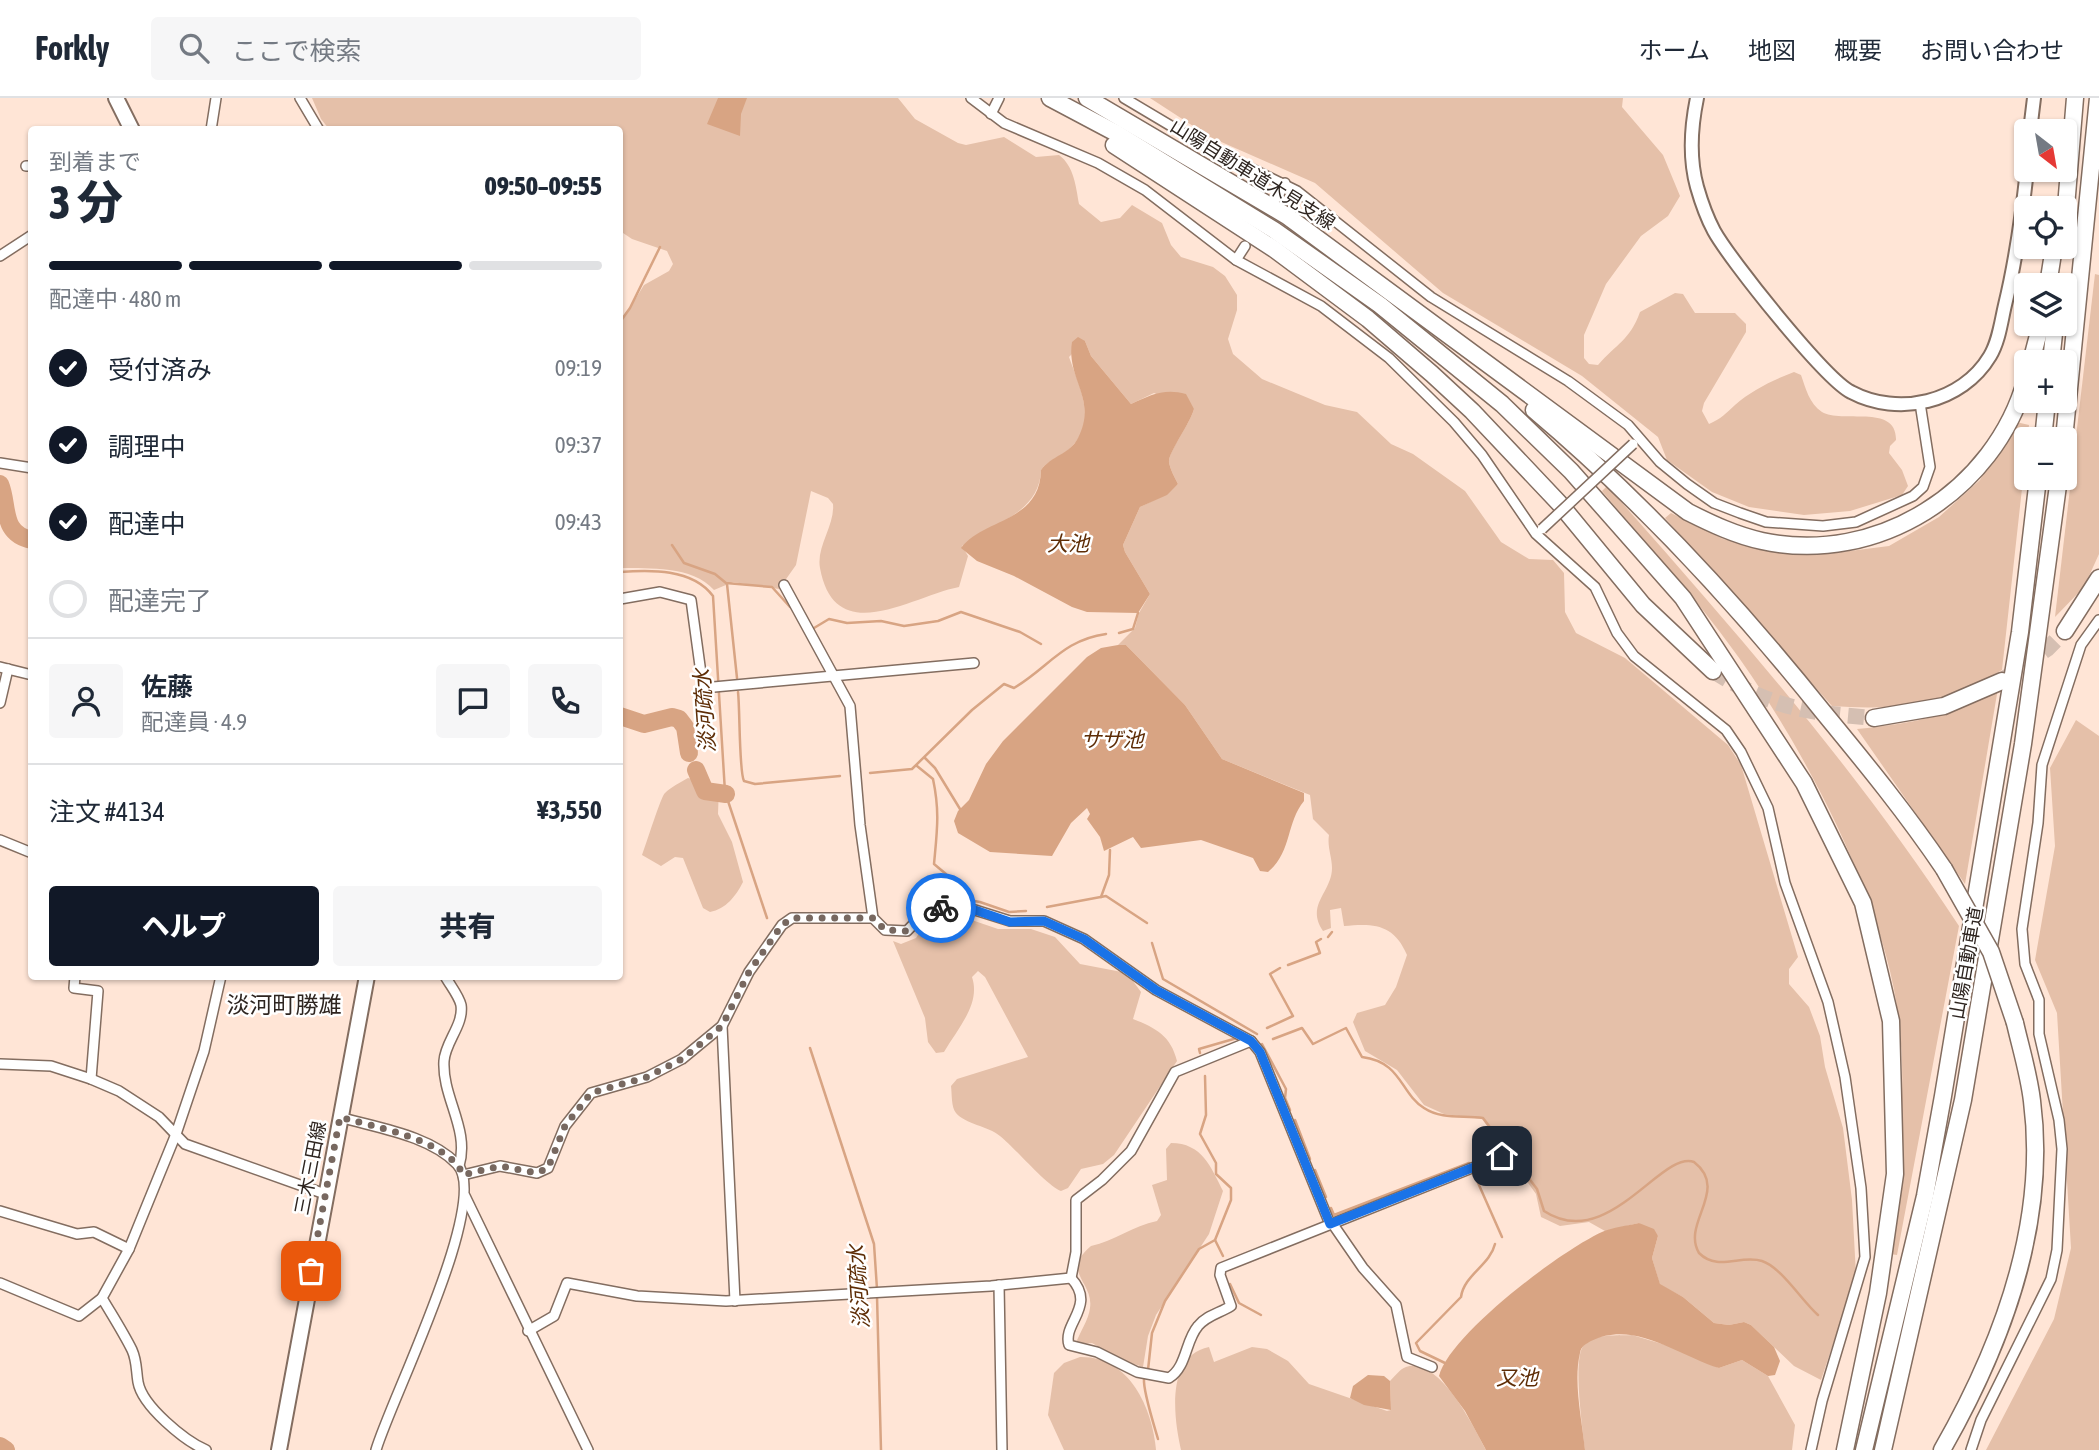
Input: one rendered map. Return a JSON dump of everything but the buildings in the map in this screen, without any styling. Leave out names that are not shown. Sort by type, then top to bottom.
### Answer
[{"type":"highway","name":"山陽自動車道木見支線","points":[[1087,98],[1287,216],[1392,292]]},
{"type":"highway","points":[[2074,119],[2075,98]]},
{"type":"highway","points":[[2065,427],[2098,98]]},
{"type":"highway","points":[[1052,99],[1110,142],[1273,249],[1368,319],[1481,419],[1559,503],[1643,606],[1713,671]]},
{"type":"highway","points":[[1052,99],[1116,134],[1274,230],[1380,304],[1502,404],[1571,471],[1683,598],[1804,783],[1863,903],[1891,1021],[1895,1174],[1878,1293],[1845,1450]]},
{"type":"highway","points":[[1392,292],[1688,512],[1726,531],[1764,542],[1812,545],[1852,542],[1896,529],[1935,507],[1966,482],[1999,442],[2014,407]]},
{"type":"highway","points":[[1392,292],[1591,457],[1712,579],[1889,792],[1944,869],[1991,952],[2015,1023],[2032,1101],[2035,1187],[2020,1273],[1996,1343],[1942,1450]]},
{"type":"highway","name":"山陽自動車道","points":[[1864,1450],[1925,1196],[1943,1096],[2018,645],[2037,490]]},
{"type":"highway","name":"山陽自動車道","points":[[1883,1450],[1963,1100],[2023,744],[2057,490]]},
{"type":"highway","points":[[2065,631],[2099,578]]},
{"type":"highway","points":[[1874,718],[1944,706],[2002,681]]},
{"type":"main road","points":[[116,98],[130,126]]},
{"type":"main road","name":"三木三田線","points":[[279,1450],[366,980]]},
{"type":"street","points":[[212,126],[216,98]]},
{"type":"street","points":[[300,98],[317,126]]},
{"type":"street","points":[[971,98],[991,114],[1098,163],[1145,190],[1236,260],[1321,306],[1390,358],[1475,446],[1539,531],[1595,587],[1617,633],[1634,656],[1726,730],[1741,752],[1768,808],[1785,883],[1828,1002],[1845,1077],[1861,1188],[1865,1257],[1822,1401],[1811,1450]]},
{"type":"street","points":[[991,114],[999,98]]},
{"type":"street","points":[[1124,98],[1203,145],[1285,183],[1349,229],[1431,297],[1568,381],[1628,425],[1635,441],[1714,503],[1766,522],[1823,526],[1856,522],[1913,496],[1923,487],[1930,467],[1920,403]]},
{"type":"street","points":[[1697,98],[1691,160],[1697,189],[1714,232],[1764,298],[1832,379],[1849,392],[1890,404],[1920,403],[1943,397],[1970,381],[1991,355],[2020,244],[2026,182]]},
{"type":"street","points":[[2031,119],[2034,98]]},
{"type":"street","points":[[1277,198],[1285,183]]},
{"type":"street","points":[[0,256],[28,238]]},
{"type":"street","points":[[1236,260],[1245,246]]},
{"type":"street","points":[[1539,531],[1635,441]]},
{"type":"street","points":[[0,463],[28,467]]},
{"type":"street","points":[[784,584],[850,706],[861,834],[873,918],[885,930],[907,931],[925,912],[938,908],[975,910],[1010,922],[1044,921],[1084,939],[1156,990],[1251,1041],[1260,1052],[1331,1224],[1363,1268],[1396,1305],[1407,1356],[1432,1367]]},
{"type":"street","points":[[623,598],[660,592],[691,600],[703,688],[974,663]]},
{"type":"street","points":[[1971,1450],[1981,1420],[2051,1279],[2057,1250],[2062,1161],[2059,1120],[2039,1034],[2039,1000],[2025,964],[2022,929],[2038,823],[2042,765],[2081,645],[2099,620]]},
{"type":"street","points":[[0,703],[4,668],[28,675]]},
{"type":"street","points":[[0,840],[28,851]]},
{"type":"street","points":[[340,1117],[439,1149],[461,1170],[500,1166],[537,1173],[548,1168],[565,1126],[591,1093],[659,1071],[682,1059],[722,1026],[749,972],[782,925],[792,918],[873,918]]},
{"type":"street","points":[[75,980],[74,988],[97,991],[91,1079]]},
{"type":"street","points":[[0,1283],[79,1316],[102,1298],[129,1249],[176,1134],[204,1051],[220,980]]},
{"type":"street","points":[[448,980],[461,1004],[458,1024],[447,1047],[444,1062],[446,1081],[464,1149],[461,1170],[465,1196],[506,1276],[528,1331],[588,1450]]},
{"type":"street","points":[[722,1026],[735,1301]]},
{"type":"street","points":[[1070,1278],[1076,1252],[1076,1200],[1131,1151],[1175,1072],[1251,1041]]},
{"type":"street","points":[[0,1064],[51,1066],[91,1079],[159,1117],[185,1143],[325,1194]]},
{"type":"street","points":[[1070,1278],[1078,1288],[1080,1301],[1068,1336],[1069,1345],[1097,1352],[1137,1372],[1169,1378],[1176,1371],[1191,1335],[1200,1323],[1231,1306],[1220,1275],[1221,1268],[1502,1156]]},
{"type":"street","points":[[376,1450],[382,1428],[436,1303],[465,1196]]},
{"type":"street","points":[[0,1211],[77,1234],[94,1232],[129,1249]]},
{"type":"street","points":[[528,1331],[554,1316],[567,1283],[637,1296],[735,1301],[999,1285],[1070,1278]]},
{"type":"street","points":[[999,1285],[1002,1450]]},
{"type":"street","points":[[102,1298],[133,1352],[138,1367],[138,1384],[153,1409],[165,1422],[206,1450]]},
{"type":"shaded area","points":[[312,98],[898,98],[915,119],[958,143],[966,145],[1004,137],[1036,157],[1059,155],[1071,171],[1079,204],[1101,222],[1120,218],[1132,205],[1162,223],[1171,245],[1181,257],[1213,267],[1225,276],[1237,295],[1237,310],[1228,339],[1233,354],[1262,379],[1325,405],[1357,412],[1391,444],[1413,454],[1465,491],[1501,542],[1529,559],[1553,560],[1564,573],[1565,612],[1576,633],[1625,658],[1728,745],[1741,765],[1798,957],[1789,969],[1789,984],[1809,1007],[1820,1036],[1825,1067],[1843,1128],[1852,1200],[1856,1275],[1821,1380],[1794,1366],[1751,1325],[1744,1322],[1729,1325],[1714,1323],[1683,1297],[1660,1285],[1652,1258],[1658,1236],[1639,1223],[1605,1231],[1589,1222],[1560,1226],[1541,1217],[1536,1194],[1482,1119],[1444,1114],[1424,1105],[1397,1070],[1365,1051],[1353,1022],[1357,1013],[1385,1005],[1396,987],[1407,955],[1402,945],[1389,931],[1382,928],[1365,925],[1344,926],[1341,908],[1330,910],[1331,928],[1323,931],[1318,922],[1318,906],[1331,877],[1332,864],[1329,835],[1313,819],[1310,795],[1222,759],[1185,705],[1126,645],[1118,645],[1135,628],[1139,613],[1150,594],[1123,545],[1140,507],[1167,494],[1178,484],[1170,468],[1170,457],[1194,409],[1154,393],[1131,404],[1091,356],[1085,341],[1069,357],[1084,405],[1083,429],[1077,440],[1041,470],[1039,485],[1023,507],[962,546],[968,556],[959,587],[898,607],[878,612],[858,612],[841,607],[828,593],[819,560],[833,504],[828,498],[811,491],[796,565],[779,589],[733,582],[714,590],[705,582],[682,572],[623,568],[623,319],[644,285],[669,271],[673,264],[667,251],[632,239],[623,233],[623,126],[327,126]]},
{"type":"shaded area","points":[[1150,98],[1623,98],[1622,107],[1663,155],[1680,196],[1668,216],[1641,236],[1606,284],[1584,335],[1584,358],[1589,364],[1598,365],[1627,336],[1640,312],[1675,293],[1683,294],[1695,313],[1735,313],[1746,324],[1746,332],[1704,403],[1702,411],[1709,424],[1756,390],[1794,372],[1801,375],[1811,400],[1822,412],[1878,418],[1888,422],[1894,429],[1896,440],[1890,446],[1889,453],[1902,470],[1908,486],[1902,495],[1850,511],[1804,515],[1749,507],[1712,492],[1667,460],[1658,437],[1582,376],[1443,293],[1315,183],[1210,137]]},
{"type":"shaded area","points":[[2095,274],[2099,275],[2099,554],[2084,587],[2055,617],[2070,490],[2077,490],[2077,428]]},
{"type":"shaded area","points":[[2012,421],[2029,425],[2014,427],[2014,490],[2022,490],[2002,670],[1953,696],[1893,707],[1832,706],[1665,518],[1671,513],[1723,539],[1774,551],[1826,554],[1889,546],[1939,517],[1980,480]]},
{"type":"shaded area","points":[[1607,486],[1746,646],[1835,755],[1878,810],[1959,926],[1897,1255],[1890,1254],[1902,1109],[1899,1021],[1891,975],[1878,927],[1860,877],[1814,779],[1761,690],[1703,610],[1602,491]]},
{"type":"shaded area","points":[[1998,688],[1965,884],[1857,729],[1930,718]]},
{"type":"shaded area","points":[[2076,720],[2099,736],[2099,1450],[1986,1450],[2054,1319],[2071,1248],[2057,1013],[2035,960],[2055,846],[2050,768]]},
{"type":"shaded area","points":[[688,778],[719,787],[718,814],[732,842],[743,882],[730,901],[710,912],[703,908],[683,858],[675,857],[661,866],[642,855],[663,796]]},
{"type":"shaded area","points":[[960,916],[998,929],[1031,929],[1055,937],[1080,964],[1127,973],[1141,992],[1133,1019],[1161,1034],[1174,1052],[1177,1061],[1114,1155],[1103,1164],[1081,1169],[1068,1188],[1061,1191],[1000,1136],[965,1120],[954,1110],[951,1086],[957,1079],[1028,1057],[985,977],[978,971],[972,977],[974,987],[971,1006],[944,1052],[936,1053],[928,1042],[925,1018],[893,941],[901,944],[916,938],[929,918]]},
{"type":"shaded area","points":[[1171,1143],[1191,1147],[1198,1152],[1209,1165],[1223,1191],[1209,1234],[1156,1315],[1148,1336],[1143,1367],[1122,1360],[1092,1343],[1075,1345],[1090,1308],[1090,1299],[1080,1277],[1078,1263],[1091,1246],[1157,1221],[1161,1215],[1152,1185],[1167,1180],[1166,1149]]},
{"type":"shaded area","points":[[1632,1335],[1669,1346],[1719,1368],[1742,1360],[1768,1376],[1795,1425],[1792,1450],[1585,1450],[1579,1395],[1581,1352],[1584,1345],[1594,1339]]},
{"type":"shaded area","points":[[1209,1347],[1214,1362],[1252,1347],[1267,1349],[1288,1361],[1309,1384],[1387,1411],[1391,1410],[1390,1381],[1404,1368],[1418,1366],[1443,1382],[1464,1411],[1486,1450],[1181,1450],[1175,1406],[1179,1375],[1185,1363],[1195,1353]]},
{"type":"shaded area","points":[[1080,1357],[1097,1359],[1112,1365],[1135,1387],[1149,1417],[1156,1450],[1064,1450],[1048,1415],[1054,1373],[1064,1363]]},
{"type":"water","points":[[718,98],[747,98],[741,114],[740,136],[707,124]]},
{"type":"water","name":"大池","points":[[1078,337],[1085,341],[1091,356],[1131,404],[1151,395],[1171,392],[1186,394],[1194,409],[1169,462],[1178,484],[1167,495],[1140,507],[1123,545],[1150,594],[1138,613],[1087,612],[1072,607],[1014,576],[977,561],[961,548],[971,538],[1021,510],[1038,487],[1041,470],[1070,448],[1078,438],[1085,412],[1071,355],[1072,342]]},
{"type":"water","name":"サザ池","points":[[1126,645],[1185,705],[1222,759],[1304,793],[1304,801],[1294,819],[1281,856],[1268,872],[1260,871],[1253,858],[1201,840],[1141,848],[1133,837],[1104,851],[1100,837],[1087,819],[1090,814],[1087,808],[1071,823],[1052,856],[990,852],[958,833],[954,821],[958,811],[969,800],[986,764],[1003,741],[1087,657],[1101,648]]},
{"type":"water","name":"又池","points":[[1639,1223],[1654,1229],[1658,1236],[1652,1258],[1660,1284],[1683,1297],[1714,1323],[1729,1325],[1744,1322],[1751,1325],[1774,1347],[1780,1361],[1775,1375],[1768,1376],[1742,1360],[1719,1368],[1640,1337],[1607,1335],[1586,1344],[1580,1353],[1578,1389],[1585,1450],[1486,1450],[1465,1411],[1439,1376],[1448,1358],[1463,1338],[1485,1317],[1561,1256],[1602,1232]]},
{"type":"water","points":[[1368,1375],[1384,1376],[1390,1381],[1391,1410],[1364,1405],[1350,1398],[1353,1386]]},
{"type":"waterway","name":"淡河疏水","points":[[623,318],[660,247]]},
{"type":"waterway","points":[[0,484],[10,525],[15,532],[28,539]]},
{"type":"waterway","points":[[672,545],[684,563],[715,574],[726,583],[772,587],[790,607]]},
{"type":"waterway","name":"淡河疏水","points":[[623,572],[657,571],[682,576],[694,580],[713,596],[725,792],[767,918]]},
{"type":"waterway","points":[[727,584],[737,678]]},
{"type":"waterway","points":[[814,628],[829,619],[847,623],[881,621],[904,626],[938,621],[961,612],[1020,632],[1041,644]]},
{"type":"waterway","points":[[1119,633],[1133,629],[1138,613]]},
{"type":"waterway","points":[[870,773],[912,769],[972,710],[1004,684],[1014,688],[1067,648],[1091,637],[1106,634]]},
{"type":"waterway","points":[[738,692],[744,781],[755,784],[840,776]]},
{"type":"waterway","points":[[623,717],[644,724],[672,717],[679,719],[685,727],[689,753]]},
{"type":"waterway","points":[[925,758],[935,768],[960,809]]},
{"type":"waterway","points":[[917,766],[933,779],[937,812],[934,864],[946,874],[946,896],[980,902],[1009,912],[1026,911]]},
{"type":"waterway","points":[[696,770],[705,791],[726,794]]},
{"type":"waterway","points":[[1101,897],[1109,875],[1110,850]]},
{"type":"waterway","points":[[1047,907],[1106,896],[1147,923]]},
{"type":"waterway","points":[[1328,937],[1332,932]]},
{"type":"waterway","points":[[1288,965],[1320,953],[1316,942],[1321,939]]},
{"type":"waterway","points":[[1152,943],[1163,979],[1257,1034]]},
{"type":"waterway","points":[[1267,1028],[1293,1016],[1270,974],[1280,968]]},
{"type":"waterway","points":[[1273,1039],[1302,1028],[1313,1044],[1346,1028],[1362,1057],[1375,1060],[1393,1071],[1416,1102],[1424,1108],[1445,1116],[1483,1118],[1537,1189],[1544,1211],[1567,1220],[1590,1219],[1611,1211],[1666,1170],[1681,1162],[1694,1162],[1704,1173],[1707,1184],[1707,1195],[1696,1230],[1695,1242],[1699,1253],[1714,1261],[1754,1259],[1769,1264],[1818,1315]]},
{"type":"waterway","points":[[1200,1053],[1199,1049],[1237,1038]]},
{"type":"waterway","points":[[1262,1044],[1286,1089],[1285,1098],[1290,1110]]},
{"type":"waterway","name":"淡河疏水","points":[[810,1048],[874,1244],[877,1289]]},
{"type":"waterway","points":[[1148,1370],[1152,1333],[1165,1301],[1199,1249],[1215,1240],[1231,1200],[1231,1188],[1216,1174],[1216,1163],[1200,1134],[1206,1115],[1205,1076]]},
{"type":"waterway","points":[[1295,1120],[1310,1159]]},
{"type":"waterway","points":[[1331,1208],[1334,1215],[1469,1163]]},
{"type":"waterway","points":[[1315,1170],[1326,1197]]},
{"type":"waterway","points":[[1475,1176],[1502,1237]]},
{"type":"waterway","points":[[1215,1240],[1223,1256]]},
{"type":"waterway","points":[[1445,1363],[1420,1351],[1416,1343],[1461,1297],[1467,1282],[1488,1258],[1495,1244]]},
{"type":"waterway","points":[[1230,1284],[1239,1303],[1261,1315]]},
{"type":"waterway","name":"淡河疏水","points":[[877,1296],[881,1450]]},
{"type":"waterway","points":[[1144,1379],[1158,1439]]},
{"type":"waterway","points":[[0,1446],[6,1450]]},
{"type":"tunnel","points":[[2004,679],[2047,649],[2065,631]]},
{"type":"tunnel","points":[[1713,671],[1754,694],[1790,706],[1809,711],[1874,718]]},
{"type":"way so far","points":[[311,1271],[340,1117],[439,1149],[459,1166],[463,1175],[500,1166],[537,1173],[548,1168],[565,1126],[591,1093],[647,1077],[682,1059],[722,1026],[749,972],[782,925],[792,918],[802,915],[873,918],[885,930],[907,931],[925,912],[941,908]]},
{"type":"district","name":"淡河町勝雄","points":[[284,1005]]},
{"type":"route","points":[[941,908],[975,910],[1010,922],[1044,921],[1084,939],[1115,958],[1156,990],[1251,1041],[1260,1052],[1330,1224],[1502,1156]]}]
